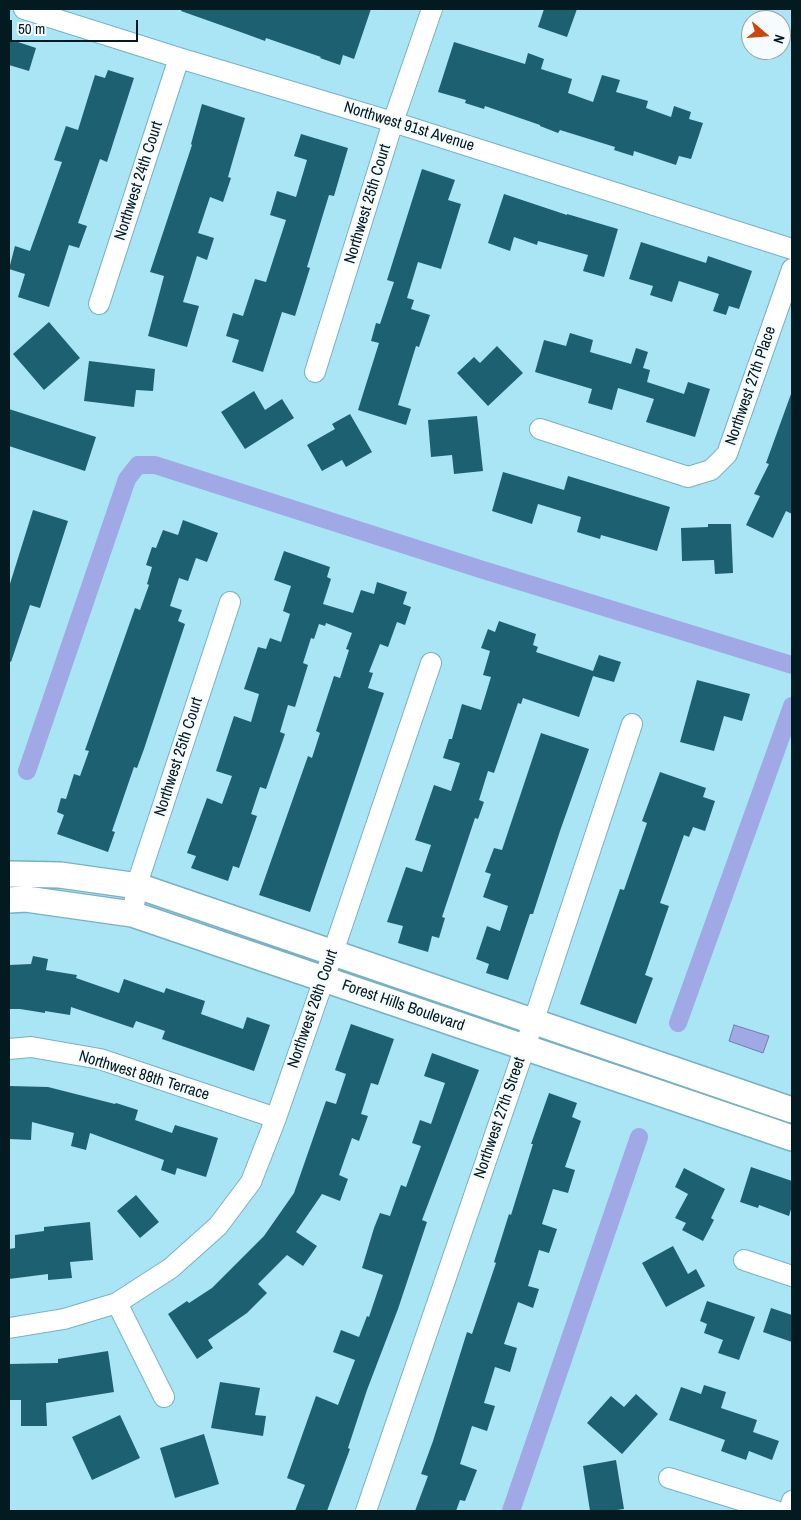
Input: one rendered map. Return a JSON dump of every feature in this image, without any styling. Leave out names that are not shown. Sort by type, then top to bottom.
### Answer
[{"type":"street","name":"Northwest 91st Avenue","points":[[24,9],[393,122],[792,249]]},
{"type":"street","name":"Northwest 25th Court","points":[[315,372],[393,122],[432,9]]},
{"type":"street","name":"Northwest 24th Court","points":[[99,304],[179,58]]},
{"type":"street","name":"Northwest 27th Place","points":[[540,429],[688,477],[712,470],[727,454],[792,269]]},
{"type":"street","name":"Northwest 25th Court","points":[[132,914],[140,875],[230,602]]},
{"type":"street","name":"Northwest 26th Court","points":[[9,1328],[64,1318],[117,1302],[171,1268],[218,1226],[251,1182],[276,1118],[431,663]]},
{"type":"street","name":"Northwest 27th Street","points":[[366,1511],[632,724]]},
{"type":"street","name":"Forest Hills Boulevard","points":[[9,874],[60,875],[138,886],[792,1110]]},
{"type":"street","name":"Forest Hills Boulevard","points":[[9,900],[26,899],[132,914],[792,1138]]},
{"type":"street","name":"Northwest 88th Terrace","points":[[9,1049],[31,1047],[100,1059],[276,1118]]},
{"type":"street","points":[[744,1260],[792,1276]]},
{"type":"street","points":[[117,1302],[164,1397]]},
{"type":"street","points":[[669,1478],[776,1511]]},
{"type":"street","points":[[789,1511],[792,1501]]},
{"type":"water","points":[[734,1025],[769,1036],[763,1053],[729,1041]]},
{"type":"building","points":[[182,9],[371,9],[354,59],[343,55],[340,65],[266,38],[265,41],[181,11]]},
{"type":"building","points":[[544,9],[577,9],[567,37],[538,27]]},
{"type":"building","points":[[9,39],[36,48],[29,71],[9,65]]},
{"type":"building","points":[[454,42],[525,64],[528,53],[544,59],[541,69],[572,79],[568,93],[593,102],[602,75],[620,80],[616,92],[648,101],[646,108],[671,117],[674,106],[691,112],[689,119],[703,123],[691,159],[679,156],[676,165],[634,151],[633,156],[614,150],[615,147],[560,130],[558,133],[485,106],[484,109],[465,103],[466,100],[438,92]]},
{"type":"building","points":[[108,70],[134,78],[107,162],[100,159],[78,223],[87,226],[79,248],[69,245],[49,307],[18,297],[25,274],[9,269],[15,246],[30,251],[62,162],[54,160],[66,126],[78,130],[95,75],[105,78]]},
{"type":"building","points":[[202,104],[245,118],[228,177],[231,178],[223,202],[210,197],[198,233],[214,238],[207,260],[197,256],[183,302],[199,306],[187,347],[148,336],[164,276],[150,272],[192,145]]},
{"type":"building","points":[[301,134],[348,148],[334,196],[329,195],[307,267],[310,268],[295,316],[282,312],[263,372],[232,362],[239,340],[226,336],[233,313],[243,316],[255,279],[266,282],[286,220],[270,215],[277,191],[296,197],[307,160],[294,156]]},
{"type":"building","points":[[422,169],[455,180],[448,200],[461,204],[441,269],[418,262],[407,298],[414,300],[411,309],[430,315],[419,347],[416,346],[398,405],[411,409],[406,425],[358,410],[379,343],[371,341],[376,323],[380,324],[394,282],[387,280]]},
{"type":"building","points":[[504,194],[567,215],[618,229],[604,277],[583,271],[588,255],[538,241],[537,245],[514,237],[510,251],[488,243]]},
{"type":"building","points":[[641,242],[706,263],[708,256],[752,271],[739,309],[729,306],[726,315],[713,311],[719,294],[679,281],[672,302],[650,295],[653,286],[629,279]]},
{"type":"building","points":[[49,322],[80,358],[44,390],[13,354]]},
{"type":"building","points":[[570,333],[593,340],[590,352],[631,364],[636,348],[648,352],[643,368],[650,370],[647,382],[684,394],[688,382],[710,389],[695,437],[646,422],[654,399],[618,388],[612,410],[588,403],[592,389],[535,372],[544,340],[566,346]]},
{"type":"building","points":[[497,346],[523,373],[488,406],[457,373],[474,357],[480,363]]},
{"type":"building","points":[[89,361],[155,369],[153,391],[136,390],[134,407],[84,401]]},
{"type":"building","points":[[254,391],[265,410],[282,399],[294,418],[245,449],[221,412]]},
{"type":"building","points":[[791,394],[792,514],[786,511],[773,538],[746,525],[760,496],[754,494],[769,464],[766,463]]},
{"type":"building","points":[[9,409],[96,437],[85,471],[9,446]]},
{"type":"building","points":[[350,414],[372,452],[346,467],[342,460],[322,471],[307,445],[335,429],[332,424]]},
{"type":"building","points":[[477,416],[483,471],[454,474],[452,455],[431,457],[428,420]]},
{"type":"building","points":[[503,472],[564,490],[568,476],[670,507],[657,551],[601,535],[600,539],[577,532],[581,517],[538,504],[532,524],[492,511]]},
{"type":"building","points":[[33,510],[68,521],[40,608],[30,605],[11,662],[9,661],[9,587]]},
{"type":"building","points":[[183,520],[218,533],[207,562],[196,558],[188,581],[179,578],[170,606],[182,610],[178,621],[185,624],[144,749],[137,768],[134,767],[112,831],[115,832],[108,852],[57,834],[64,815],[57,812],[61,798],[66,799],[74,774],[80,776],[89,751],[85,750],[135,608],[140,610],[149,585],[147,584],[152,567],[146,565],[152,547],[156,548],[163,530],[178,535]]},
{"type":"building","points":[[708,524],[731,524],[733,573],[715,574],[714,560],[682,561],[681,528],[708,527]]},
{"type":"building","points":[[284,551],[330,567],[327,577],[331,579],[323,604],[353,613],[361,590],[374,594],[377,582],[407,592],[403,604],[411,607],[405,625],[397,622],[388,647],[380,644],[369,672],[373,673],[368,688],[384,693],[310,912],[259,895],[308,756],[312,758],[320,733],[316,731],[334,676],[340,678],[349,650],[346,649],[352,633],[326,623],[325,626],[319,624],[314,639],[311,638],[303,663],[308,665],[295,707],[288,705],[280,732],[285,734],[266,789],[260,787],[251,814],[257,816],[239,868],[233,866],[228,881],[191,868],[196,856],[187,853],[207,798],[222,804],[232,776],[216,771],[234,716],[251,722],[259,694],[244,689],[258,647],[266,649],[270,638],[281,642],[290,614],[283,611],[291,586],[274,580]]},
{"type":"building","points":[[499,621],[536,634],[533,645],[538,647],[536,652],[593,671],[599,655],[621,662],[614,682],[593,676],[579,717],[523,698],[521,704],[518,703],[494,773],[488,771],[479,800],[484,802],[478,819],[475,818],[442,917],[445,918],[439,938],[432,936],[428,952],[398,943],[403,926],[387,922],[406,867],[422,872],[431,845],[415,840],[434,785],[451,791],[460,763],[443,758],[449,739],[452,739],[462,704],[481,710],[491,677],[483,675],[490,651],[481,648],[488,629],[495,632]]},
{"type":"building","points":[[697,680],[750,694],[742,721],[724,716],[714,751],[680,742]]},
{"type":"building","points":[[541,733],[589,749],[533,914],[530,914],[508,980],[486,973],[489,964],[476,959],[487,926],[500,931],[508,906],[483,897],[491,874],[485,872],[494,848],[502,850]]},
{"type":"building","points":[[660,772],[706,788],[703,797],[715,801],[705,831],[693,827],[689,837],[684,835],[660,903],[669,906],[645,975],[653,978],[636,1024],[580,1004],[620,889],[624,890],[647,823],[642,821]]},
{"type":"building","points":[[33,956],[48,959],[46,970],[77,975],[76,978],[119,993],[124,979],[164,993],[166,988],[205,1001],[201,1014],[243,1029],[247,1017],[270,1025],[254,1071],[162,1039],[165,1031],[136,1021],[133,1028],[71,1007],[70,1015],[45,1011],[45,1013],[9,1009],[9,965],[31,964]]},
{"type":"building","points":[[351,1024],[394,1039],[378,1085],[371,1083],[361,1114],[368,1116],[359,1141],[352,1138],[339,1175],[348,1179],[340,1201],[322,1194],[296,1232],[317,1246],[303,1266],[287,1255],[258,1284],[267,1293],[247,1313],[208,1340],[213,1348],[197,1359],[168,1314],[187,1301],[189,1303],[212,1288],[264,1236],[294,1193],[326,1101],[336,1104],[346,1074],[335,1070]]},
{"type":"building","points":[[432,1053],[479,1070],[422,1220],[427,1222],[398,1309],[367,1390],[348,1448],[350,1449],[327,1511],[295,1511],[305,1485],[287,1478],[316,1396],[338,1405],[355,1360],[333,1352],[341,1330],[359,1337],[367,1316],[369,1317],[383,1275],[362,1268],[374,1228],[380,1213],[390,1216],[401,1185],[406,1187],[421,1146],[412,1143],[420,1120],[431,1124],[445,1083],[424,1076]]},
{"type":"building","points":[[10,1086],[48,1087],[116,1103],[138,1110],[135,1120],[172,1133],[175,1125],[218,1138],[206,1177],[177,1168],[175,1175],[161,1170],[164,1160],[90,1133],[86,1150],[71,1146],[74,1133],[32,1122],[31,1140],[9,1139]]},
{"type":"building","points":[[549,1093],[577,1103],[572,1117],[581,1121],[565,1167],[575,1170],[568,1193],[553,1189],[542,1224],[557,1229],[549,1253],[539,1250],[528,1286],[539,1289],[533,1308],[518,1302],[504,1344],[517,1348],[510,1372],[495,1367],[484,1403],[495,1406],[487,1431],[472,1426],[460,1464],[477,1470],[465,1501],[460,1500],[456,1511],[415,1511],[428,1476],[421,1474],[467,1332],[472,1334],[496,1263],[494,1262],[509,1214],[511,1215],[533,1144],[531,1144]]},
{"type":"building","points":[[751,1167],[792,1181],[792,1206],[789,1216],[759,1205],[758,1208],[740,1202]]},
{"type":"building","points":[[684,1168],[725,1189],[711,1218],[714,1220],[703,1241],[682,1230],[686,1223],[675,1218],[688,1194],[675,1187]]},
{"type":"building","points":[[136,1195],[159,1222],[140,1238],[117,1211]]},
{"type":"building","points":[[90,1222],[93,1260],[70,1262],[72,1278],[48,1280],[48,1274],[9,1279],[9,1249],[15,1248],[15,1235],[44,1231],[44,1227]]},
{"type":"building","points":[[673,1246],[688,1274],[696,1269],[705,1286],[666,1307],[642,1263]]},
{"type":"building","points":[[707,1301],[755,1317],[739,1360],[718,1353],[723,1340],[704,1333],[707,1324],[700,1321]]},
{"type":"building","points":[[771,1308],[792,1315],[792,1342],[763,1332]]},
{"type":"building","points":[[108,1351],[114,1392],[46,1403],[47,1426],[21,1426],[21,1400],[9,1400],[9,1364],[58,1363],[58,1359]]},
{"type":"building","points":[[220,1382],[260,1388],[255,1415],[266,1416],[263,1436],[211,1428]]},
{"type":"building","points":[[704,1385],[726,1392],[721,1408],[757,1420],[753,1432],[779,1441],[772,1460],[749,1451],[746,1460],[721,1451],[725,1440],[669,1420],[681,1387],[701,1394]]},
{"type":"building","points":[[636,1394],[658,1414],[622,1454],[587,1423],[611,1396],[624,1407]]},
{"type":"building","points":[[120,1415],[140,1458],[92,1480],[72,1437]]},
{"type":"building","points":[[204,1434],[219,1484],[175,1498],[160,1448]]},
{"type":"building","points":[[616,1460],[624,1509],[590,1511],[583,1466]]},
{"type":"waterway","points":[[27,771],[127,479],[138,465],[155,465],[480,569],[792,665]]},
{"type":"waterway","points":[[678,1023],[792,706]]},
{"type":"waterway","points":[[511,1511],[639,1137]]}]
